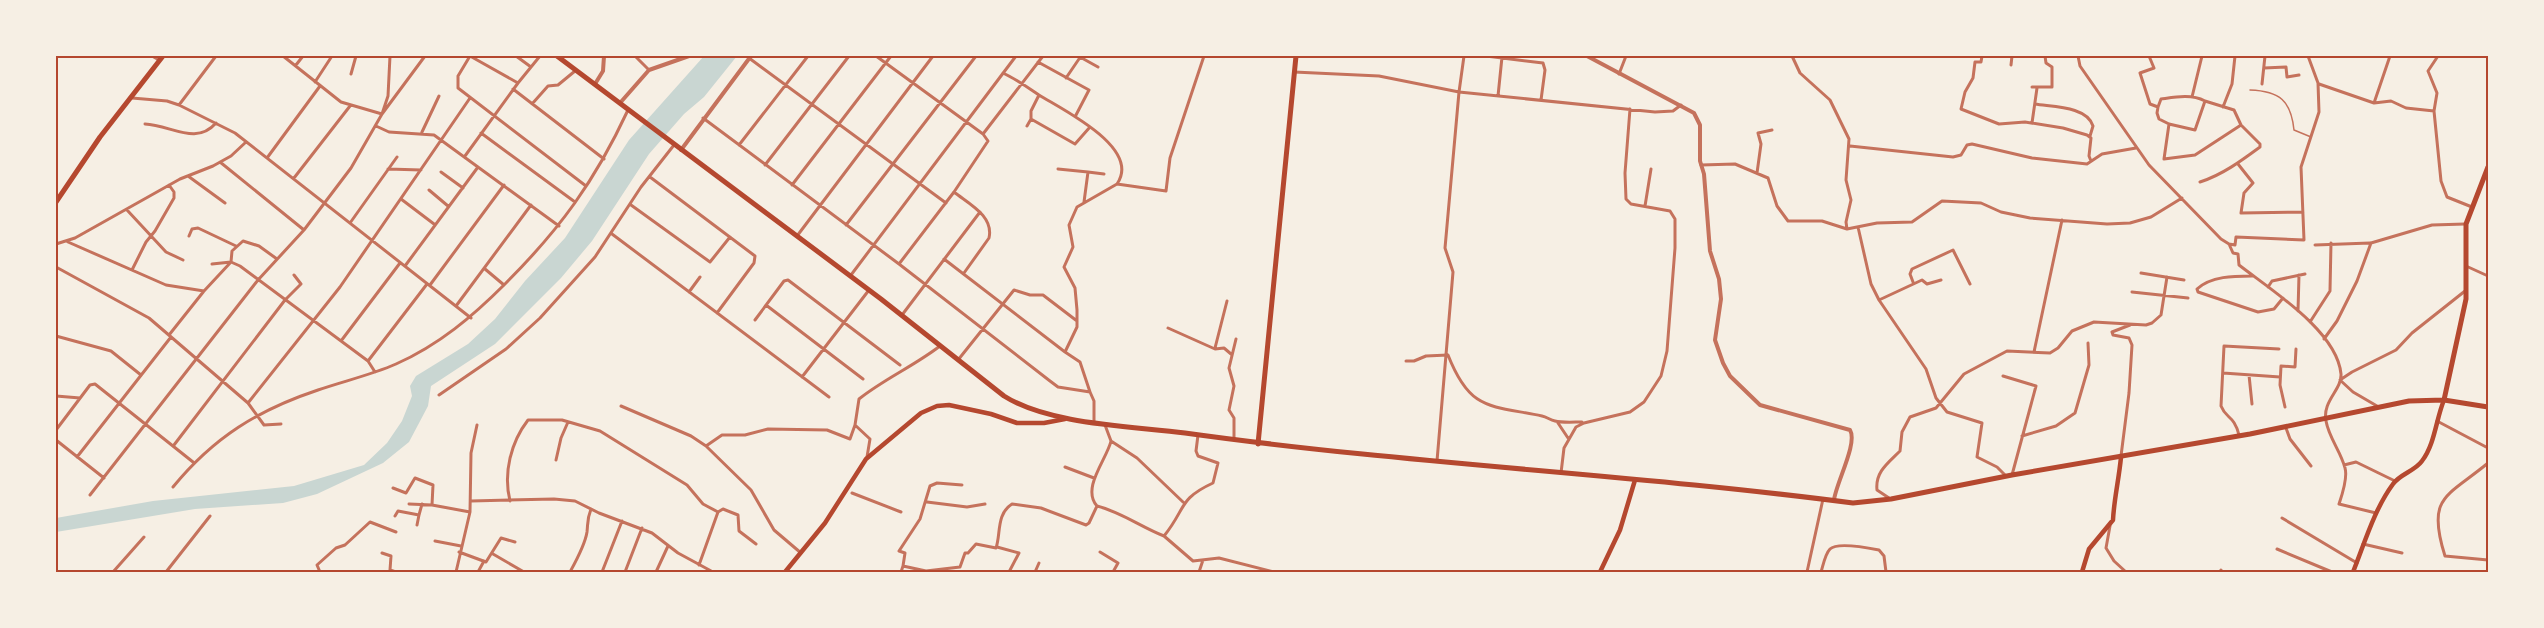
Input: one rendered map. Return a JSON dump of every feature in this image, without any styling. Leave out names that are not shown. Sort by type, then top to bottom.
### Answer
[{"type":"main road","points":[[557,56],[902,315],[1013,402],[1067,418],[1258,444],[1561,472],[1834,501],[1870,502],[2009,475],[2239,436],[2409,401],[2444,400],[2488,407]]},
{"type":"main road","points":[[1258,444],[1296,56]]},
{"type":"main road","points":[[56,202],[93,146],[161,58]]},
{"type":"main road","points":[[2353,573],[2376,513],[2395,481],[2408,474],[2422,461],[2432,441],[2459,333],[2466,289],[2466,224],[2488,167]]},
{"type":"main road","points":[[785,573],[825,523],[867,459],[915,417],[937,406],[962,408],[1017,423],[1044,423],[1067,418]]},
{"type":"main road","points":[[2082,573],[2089,549],[2113,520],[2113,501],[2118,487],[2121,457]]},
{"type":"main road","points":[[1600,573],[1620,530],[1635,480]]},
{"type":"street","points":[[152,56],[161,58]]},
{"type":"street","points":[[179,105],[216,56]]},
{"type":"street","points":[[283,56],[320,86],[350,106],[382,114]]},
{"type":"street","points":[[296,65],[303,56]]},
{"type":"street","points":[[315,82],[332,56]]},
{"type":"street","points":[[351,74],[356,56]]},
{"type":"street","points":[[90,495],[258,280],[304,230],[351,168],[382,114],[388,96],[390,56]]},
{"type":"street","points":[[382,114],[425,56]]},
{"type":"street","points":[[518,83],[470,56],[457,81],[458,88],[492,116],[586,186]]},
{"type":"street","points":[[516,56],[531,67]]},
{"type":"street","points":[[465,156],[492,116],[540,56]]},
{"type":"street","points":[[595,84],[603,71],[604,56]]},
{"type":"street","points":[[635,56],[649,70]]},
{"type":"street","points":[[620,104],[649,70],[689,56]]},
{"type":"street","points":[[739,145],[808,56]]},
{"type":"street","points":[[765,165],[849,56]]},
{"type":"street","points":[[876,56],[983,134],[988,141],[987,146],[954,192],[899,264]]},
{"type":"street","points":[[792,185],[891,56]]},
{"type":"street","points":[[797,236],[933,56]]},
{"type":"street","points":[[846,225],[976,56]]},
{"type":"street","points":[[1007,56],[1012,60]]},
{"type":"street","points":[[849,276],[1016,56]]},
{"type":"street","points":[[983,134],[1043,56]]},
{"type":"street","points":[[1066,78],[1080,56],[1098,67]]},
{"type":"street","points":[[1118,184],[1166,191],[1170,158],[1204,56]]},
{"type":"street","points":[[1437,460],[1448,355],[1453,272],[1445,248],[1464,56]]},
{"type":"street","points":[[1486,56],[1543,63],[1545,70],[1541,100]]},
{"type":"street","points":[[1587,56],[1681,105],[1694,113],[1698,119],[1710,251],[1719,279],[1721,299],[1715,340],[1723,363],[1730,376],[1760,405],[1850,430],[1853,439],[1838,480],[1834,501]]},
{"type":"street","points":[[1619,74],[1626,56]]},
{"type":"street","points":[[1792,56],[1800,73],[1830,100],[1850,146],[1846,180],[1851,200],[1846,222],[1847,229]]},
{"type":"street","points":[[1982,56],[1981,62],[1975,62],[1973,78],[1965,92],[1961,110],[1999,124],[2020,121],[2063,128],[2090,136]]},
{"type":"street","points":[[2011,65],[2012,56]]},
{"type":"street","points":[[2032,123],[2035,87],[2050,88],[2053,84],[2052,66],[2046,63],[2045,56]]},
{"type":"street","points":[[2078,56],[2080,66],[2136,148],[2221,239],[2235,245],[2236,237],[2304,240],[2301,166],[2319,112],[2318,83],[2308,56]]},
{"type":"street","points":[[2149,56],[2154,68],[2140,73],[2150,104],[2158,107]]},
{"type":"street","points":[[2192,97],[2202,56]]},
{"type":"street","points":[[2223,107],[2232,84],[2235,56]]},
{"type":"street","points":[[2262,84],[2265,56]]},
{"type":"street","points":[[2374,103],[2390,56]]},
{"type":"street","points":[[2438,56],[2428,72],[2437,93],[2434,111],[2441,181],[2447,197],[2472,207]]},
{"type":"street","points":[[681,150],[750,57],[946,203]]},
{"type":"street","points":[[1498,96],[1502,57]]},
{"type":"street","points":[[1038,62],[1089,90],[1076,115]]},
{"type":"street","points":[[2265,68],[2286,67],[2287,77],[2299,75]]},
{"type":"street","points":[[532,104],[548,86],[558,85],[576,69]]},
{"type":"street","points":[[1294,72],[1379,76],[1459,92],[1630,109],[1673,111],[1681,105]]},
{"type":"street","points":[[1003,73],[1076,115],[1111,147],[1122,164],[1122,177],[1118,184],[1084,202],[1075,209],[1072,216],[1070,225],[1073,247],[1064,267],[1072,277],[1075,288],[1077,321],[1076,331],[1065,352]]},
{"type":"street","points":[[2318,83],[2374,103],[2391,101],[2406,108],[2434,111]]},
{"type":"street","points":[[267,158],[320,86]]},
{"type":"street","points":[[513,89],[604,159]]},
{"type":"street","points":[[1027,126],[1039,95]]},
{"type":"street","points":[[422,132],[439,96]]},
{"type":"street","points":[[2200,182],[2238,164],[2260,144],[2241,124],[2234,110],[2223,107],[2205,101],[2192,97],[2161,99],[2157,113],[2159,119],[2169,124],[2197,129],[2205,101]]},
{"type":"street","points":[[130,98],[167,101],[179,105],[216,123],[246,142],[471,318]]},
{"type":"street","points":[[248,403],[372,241],[470,98]]},
{"type":"street","points":[[2035,104],[2069,109],[2088,117],[2093,126],[2090,136],[2091,161]]},
{"type":"street","points":[[294,178],[350,106]]},
{"type":"street","points":[[1561,472],[1564,448],[1576,427],[1630,412],[1644,402],[1661,376],[1667,351],[1675,219],[1670,211],[1631,204],[1626,199],[1625,173],[1630,109]]},
{"type":"street","points":[[173,487],[194,462],[257,413],[412,357],[471,318],[537,252],[559,226],[604,159],[630,112]]},
{"type":"street","points":[[704,118],[1058,387],[1090,392]]},
{"type":"street","points":[[1031,120],[1075,144],[1090,127]]},
{"type":"street","points":[[145,124],[159,125],[193,136],[206,131],[216,123]]},
{"type":"street","points":[[2169,124],[2164,159],[2195,155],[2241,124]]},
{"type":"street","points":[[376,126],[389,132],[422,132],[434,135],[559,226]]},
{"type":"street","points":[[1757,173],[1761,144],[1758,133],[1772,130]]},
{"type":"street","points":[[481,134],[575,202]]},
{"type":"street","points":[[56,244],[68,242],[169,185],[220,162],[246,142]]},
{"type":"street","points":[[1850,146],[1953,157],[1961,155],[1967,145],[1972,144],[2032,158],[2087,164],[2109,152],[2136,148]]},
{"type":"street","points":[[439,395],[516,341],[580,275],[612,234],[673,145]]},
{"type":"street","points":[[350,223],[397,157]]},
{"type":"street","points":[[220,162],[304,230]]},
{"type":"street","points":[[2238,164],[2253,183],[2244,193],[2241,213],[2303,212]]},
{"type":"street","points":[[1701,165],[1735,165],[1770,179],[1777,206],[1788,221],[1822,221],[1847,229],[1877,223],[1912,222],[1942,201],[1981,202],[2001,212],[2030,218],[2107,224],[2130,223],[2151,217],[2182,198]]},
{"type":"street","points":[[405,266],[478,166]]},
{"type":"street","points":[[388,169],[422,170]]},
{"type":"street","points":[[1058,169],[1104,174]]},
{"type":"street","points":[[1645,206],[1651,169]]},
{"type":"street","points":[[441,172],[463,188]]},
{"type":"street","points":[[1084,202],[1088,172]]},
{"type":"street","points":[[188,176],[225,203]]},
{"type":"street","points":[[650,177],[752,253],[756,259],[717,313]]},
{"type":"street","points":[[132,270],[174,198],[174,192],[169,185]]},
{"type":"street","points":[[368,361],[504,185]]},
{"type":"street","points":[[429,190],[448,206]]},
{"type":"street","points":[[954,192],[987,220],[990,236],[964,273]]},
{"type":"street","points":[[401,199],[434,224]]},
{"type":"street","points":[[456,306],[531,205]]},
{"type":"street","points":[[631,205],[710,262],[730,237]]},
{"type":"street","points":[[127,210],[166,252],[183,260]]},
{"type":"street","points":[[902,315],[980,212]]},
{"type":"street","points":[[2034,352],[2062,220]]},
{"type":"street","points":[[2315,245],[2371,243],[2432,225],[2466,224]]},
{"type":"street","points":[[1858,227],[1869,268],[1869,278],[1879,300],[1926,369],[1940,405],[1953,415],[1982,423],[1977,457],[2009,475],[2036,386],[2003,376]]},
{"type":"street","points":[[189,236],[192,229],[198,228],[236,246]]},
{"type":"street","points":[[612,234],[829,398]]},
{"type":"street","points":[[77,457],[204,291],[231,262],[230,257],[236,246],[243,241],[259,246],[277,259]]},
{"type":"street","points":[[68,242],[166,285],[204,291]]},
{"type":"street","points":[[2310,322],[2330,291],[2331,243]]},
{"type":"street","points":[[2324,339],[2337,321],[2357,282],[2371,243]]},
{"type":"street","points":[[2229,244],[2233,253],[2238,254],[2239,265],[2298,311],[2329,344],[2341,373],[2340,380],[2327,403],[2325,418],[2346,470],[2339,504],[2376,513]]},
{"type":"street","points":[[1913,282],[1910,274],[1912,269],[1953,250],[1970,284]]},
{"type":"street","points":[[944,259],[1080,362],[1094,401],[1094,422]]},
{"type":"street","points":[[212,264],[231,262],[368,361],[375,372]]},
{"type":"street","points":[[341,341],[400,262]]},
{"type":"street","points":[[2466,266],[2488,276]]},
{"type":"street","points":[[56,267],[135,309],[248,403],[267,426],[281,424]]},
{"type":"street","points":[[484,268],[504,285]]},
{"type":"street","points":[[2141,273],[2184,279]]},
{"type":"street","points":[[2268,287],[2272,281],[2305,274]]},
{"type":"street","points":[[174,445],[285,300],[301,284],[294,275]]},
{"type":"street","points":[[2298,311],[2299,275]]},
{"type":"street","points":[[2253,276],[2216,280],[2200,286],[2197,288],[2198,292],[2258,312],[2274,309],[2283,298]]},
{"type":"street","points":[[688,292],[700,277]]},
{"type":"street","points":[[1870,502],[1877,490],[1879,472],[1901,449],[1902,432],[1907,421],[1914,415],[1940,405],[1964,374],[2007,351],[2046,354],[2053,351],[2072,331],[2090,323],[2146,325],[2157,320],[2161,315],[2167,277]]},
{"type":"street","points":[[755,320],[784,281],[788,280],[900,365]]},
{"type":"street","points":[[1879,300],[1913,282],[1922,280],[1927,285],[1941,280]]},
{"type":"street","points":[[2340,380],[2396,350],[2412,333],[2466,289]]},
{"type":"street","points":[[802,377],[869,290]]},
{"type":"street","points":[[958,360],[1014,290],[1030,295],[1039,294],[1077,321]]},
{"type":"street","points":[[2132,292],[2188,298]]},
{"type":"street","points":[[1215,349],[1227,300]]},
{"type":"street","points":[[766,305],[863,379]]},
{"type":"street","points":[[2121,457],[2132,345],[2129,338],[2114,335],[2112,332],[2135,324]]},
{"type":"street","points":[[1168,328],[1215,349],[1224,348],[1232,354]]},
{"type":"street","points":[[56,336],[111,351],[141,375]]},
{"type":"street","points":[[1234,440],[1234,418],[1229,410],[1234,386],[1229,368],[1236,339]]},
{"type":"street","points":[[2022,436],[2056,426],[2075,413],[2090,360],[2088,343]]},
{"type":"street","points":[[706,447],[722,435],[745,435],[768,429],[827,430],[850,439],[859,399],[879,383],[900,374],[940,346]]},
{"type":"street","points":[[2239,436],[2236,422],[2221,406],[2224,346],[2279,349]]},
{"type":"street","points":[[2285,407],[2280,392],[2281,366],[2295,367],[2296,349]]},
{"type":"street","points":[[1406,361],[1414,361],[1426,356],[1448,355]]},
{"type":"street","points":[[1448,355],[1462,386],[1478,399],[1500,410],[1543,416],[1558,423],[1584,423]]},
{"type":"street","points":[[2223,373],[2280,377]]},
{"type":"street","points":[[2249,375],[2252,404]]},
{"type":"street","points":[[2340,380],[2353,392],[2378,407]]},
{"type":"street","points":[[56,430],[90,385],[95,384],[194,462]]},
{"type":"street","points":[[56,396],[80,398]]},
{"type":"street","points":[[621,406],[691,436],[706,447],[751,490],[774,530],[801,553]]},
{"type":"street","points":[[510,501],[508,468],[514,446],[526,422],[546,418],[600,431],[687,485],[703,504],[718,512]]},
{"type":"street","points":[[2436,420],[2488,448]]},
{"type":"street","points":[[556,460],[561,438],[568,422]]},
{"type":"street","points":[[1104,423],[1111,441],[1137,458],[1183,502]]},
{"type":"street","points":[[1558,423],[1568,438]]},
{"type":"street","points":[[456,573],[470,512],[471,453],[477,424]]},
{"type":"street","points":[[855,424],[870,439],[867,459]]},
{"type":"street","points":[[2286,427],[2290,439],[2311,465]]},
{"type":"street","points":[[1164,536],[1179,514],[1183,502],[1194,492],[1213,483],[1219,467],[1215,460],[1198,456],[1196,452],[1198,435]]},
{"type":"street","points":[[56,440],[104,478]]},
{"type":"street","points":[[1111,441],[1094,477],[1092,499],[1097,506],[1117,512],[1164,536],[1190,559],[1219,558],[1274,573]]},
{"type":"street","points":[[2344,465],[2356,462],[2395,481]]},
{"type":"street","points":[[2488,463],[2444,497],[2439,508],[2436,526],[2445,556],[2488,560]]},
{"type":"street","points":[[1065,467],[1094,477]]},
{"type":"street","points":[[393,488],[406,493],[414,478],[433,484],[432,505]]},
{"type":"street","points":[[901,573],[905,553],[899,551],[900,548],[917,525],[932,485],[962,485]]},
{"type":"street","points":[[1877,490],[1891,499]]},
{"type":"street","points":[[852,493],[902,512]]},
{"type":"street","points":[[1807,573],[1823,499]]},
{"type":"street","points":[[471,501],[575,501],[642,528],[713,573]]},
{"type":"street","points":[[927,502],[967,507],[985,504]]},
{"type":"street","points":[[409,504],[432,505],[470,512]]},
{"type":"street","points":[[417,525],[422,504]]},
{"type":"street","points":[[997,547],[998,530],[1005,510],[1012,504],[1041,508],[1086,525],[1097,506]]},
{"type":"street","points":[[570,573],[588,531],[587,518],[591,509]]},
{"type":"street","points":[[699,565],[718,512],[723,509],[738,515],[739,531],[756,544]]},
{"type":"street","points":[[395,516],[398,511],[419,515]]},
{"type":"street","points":[[166,573],[210,516]]},
{"type":"street","points":[[2282,518],[2357,563]]},
{"type":"street","points":[[602,573],[622,521]]},
{"type":"street","points":[[320,573],[317,565],[336,548],[345,545],[370,522],[396,532]]},
{"type":"street","points":[[2110,526],[2106,548],[2114,561],[2126,573]]},
{"type":"street","points":[[625,572],[642,528]]},
{"type":"street","points":[[113,573],[144,537]]},
{"type":"street","points":[[459,552],[488,561],[501,538],[516,542]]},
{"type":"street","points":[[435,541],[461,546]]},
{"type":"street","points":[[903,566],[926,571],[960,567],[965,553],[968,553],[976,544],[1019,553],[1009,573]]},
{"type":"street","points":[[2363,544],[2402,553]]},
{"type":"street","points":[[656,573],[668,546]]},
{"type":"street","points":[[1821,573],[1828,551],[1833,547],[1853,546],[1879,550],[1884,556],[1886,573]]},
{"type":"street","points":[[2277,549],[2332,573]]},
{"type":"street","points":[[1100,552],[1118,563],[1113,573]]},
{"type":"street","points":[[382,553],[391,556],[390,570],[396,573]]},
{"type":"street","points":[[493,554],[524,573]]},
{"type":"street","points":[[1198,573],[1203,559]]},
{"type":"street","points":[[478,573],[484,561]]},
{"type":"street","points":[[1035,573],[1039,563]]},
{"type":"lane","points":[[2250,90],[2271,93],[2286,103],[2292,112],[2294,130],[2311,137]]},
{"type":"shaded area","points":[[704,56],[737,56],[704,97],[684,114],[649,154],[592,241],[561,278],[495,344],[431,386],[428,406],[409,442],[383,463],[317,494],[283,503],[195,509],[56,532],[56,518],[153,501],[294,486],[364,465],[387,443],[402,421],[412,396],[410,386],[416,376],[468,344],[495,319],[525,281],[565,238],[629,140]]}]
